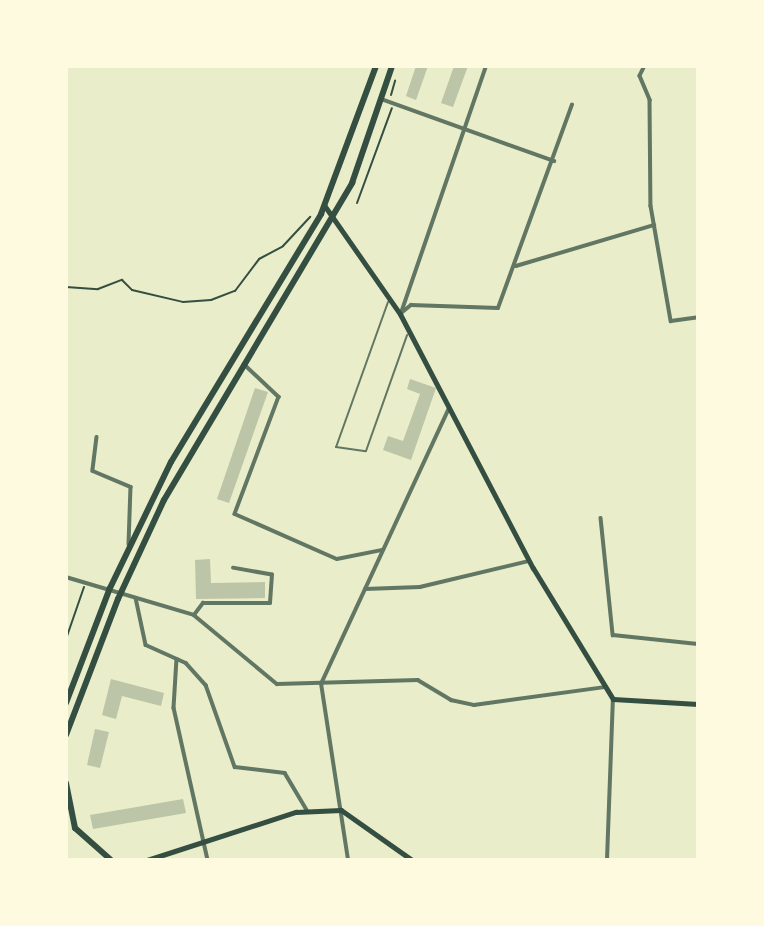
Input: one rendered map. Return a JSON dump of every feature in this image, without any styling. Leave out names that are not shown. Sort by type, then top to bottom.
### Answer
[{"type":"main road","points":[[66,703],[110,588],[193,421],[324,205],[376,66]]},
{"type":"main road","points":[[66,735],[121,593],[242,362],[336,213],[385,101],[392,66]]},
{"type":"main road","points":[[324,205],[336,213],[400,314],[529,562],[613,699],[698,704]]},
{"type":"main road","points":[[66,783],[82,839],[111,859]]},
{"type":"main road","points":[[147,859],[205,844],[307,810],[341,810],[412,859]]},
{"type":"street","points":[[400,314],[486,66]]},
{"type":"street","points":[[645,66],[640,76],[650,100],[654,225],[671,321],[698,317]]},
{"type":"street","points":[[385,101],[554,161]]},
{"type":"street","points":[[400,314],[411,305],[498,308],[516,266],[572,105]]},
{"type":"street","points":[[516,266],[654,225]]},
{"type":"street","points":[[242,362],[279,397],[236,514],[337,559],[383,550]]},
{"type":"street","points":[[348,859],[321,684],[449,408]]},
{"type":"street","points":[[97,437],[93,471],[131,487],[128,550]]},
{"type":"street","points":[[601,518],[613,635],[698,644]]},
{"type":"street","points":[[365,589],[420,587],[529,562]]},
{"type":"street","points":[[194,615],[202,603],[270,603],[272,575],[234,568]]},
{"type":"street","points":[[66,577],[194,615],[267,679],[321,684],[418,680],[451,700],[474,705],[606,687]]},
{"type":"street","points":[[136,598],[140,636],[177,659],[206,685],[235,767],[285,773],[307,810]]},
{"type":"street","points":[[177,659],[174,708],[208,859]]},
{"type":"street","points":[[607,859],[613,699]]},
{"type":"lane","points":[[390,298],[336,447],[366,451],[409,330]]},
{"type":"path","points":[[385,101],[396,78]]},
{"type":"path","points":[[357,203],[394,104]]},
{"type":"path","points":[[66,287],[98,289],[122,280],[132,289],[183,302],[211,300],[244,283],[259,259],[283,246],[314,210]]},
{"type":"path","points":[[66,639],[86,582]]},
{"type":"building","points":[[416,66],[428,66],[416,100],[406,96]]},
{"type":"building","points":[[454,66],[468,66],[453,107],[441,103]]},
{"type":"building","points":[[410,379],[436,388],[411,460],[383,450],[388,436],[403,441],[420,394],[407,389]]},
{"type":"building","points":[[255,388],[268,392],[229,503],[217,499]]},
{"type":"building","points":[[210,559],[211,583],[265,582],[265,598],[196,599],[195,560]]},
{"type":"building","points":[[111,679],[164,693],[161,706],[122,696],[116,719],[102,715]]},
{"type":"building","points":[[95,729],[109,732],[100,768],[87,765]]},
{"type":"building","points":[[183,799],[186,813],[93,829],[90,815]]}]
